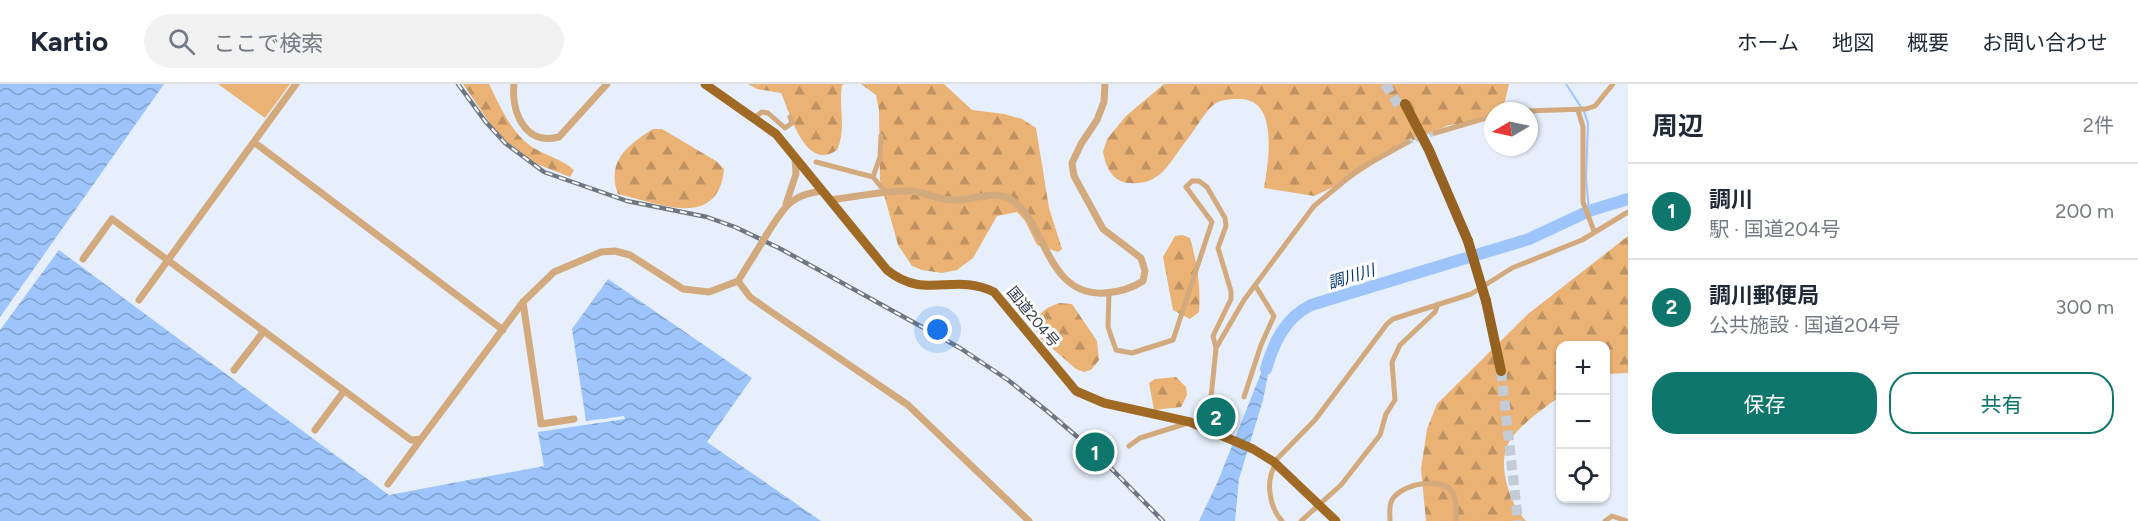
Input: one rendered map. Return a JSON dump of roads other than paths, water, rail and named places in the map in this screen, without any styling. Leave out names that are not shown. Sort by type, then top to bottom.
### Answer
[{"type":"highway","name":"国道204号","points":[[705,84],[755,117],[776,134],[887,270],[898,279],[926,287],[965,283],[980,285],[993,292],[1076,391],[1104,403],[1190,422],[1253,449],[1275,463],[1336,521]]},
{"type":"highway","points":[[1402,106],[1429,150],[1465,242],[1484,302],[1498,372]]},
{"type":"street","points":[[139,300],[296,84]]},
{"type":"street","points":[[514,84],[515,112],[522,127],[549,140],[559,137],[607,84]]},
{"type":"street","points":[[830,200],[886,192],[923,193],[955,201],[994,195],[1009,198],[1020,208],[1056,267],[1070,283],[1094,293],[1131,289],[1143,281],[1145,271],[1141,258],[1103,229],[1074,176],[1072,163],[1081,144],[1098,120],[1104,102],[1105,84]]},
{"type":"street","points":[[1538,111],[1581,110],[1595,106],[1613,84]]},
{"type":"street","points":[[1581,110],[1583,204],[1594,231]]},
{"type":"street","points":[[755,117],[762,112],[768,113],[785,128],[792,123],[790,117]]},
{"type":"street","points":[[1435,133],[1484,119]]},
{"type":"street","points":[[873,177],[880,157],[881,136]]},
{"type":"street","points":[[254,142],[503,330]]},
{"type":"street","points":[[1216,348],[1255,285],[1314,206],[1359,169],[1407,142]]},
{"type":"street","points":[[388,484],[523,302],[554,272],[601,252],[630,255],[683,289],[694,292],[709,292],[738,281],[786,204],[796,174],[795,156]]},
{"type":"street","points":[[816,162],[873,177],[886,192]]},
{"type":"street","points":[[1109,292],[1108,327],[1116,350],[1132,352],[1167,344],[1173,340],[1211,227],[1211,218],[1186,187],[1192,181],[1199,181],[1207,186],[1225,218],[1226,226],[1218,248],[1232,291],[1231,299],[1213,336],[1216,348],[1211,398],[1204,427]]},
{"type":"street","points":[[786,204],[799,195],[822,191]]},
{"type":"street","points":[[1282,521],[1273,506],[1269,482],[1275,463],[1315,420],[1387,324],[1398,317],[1471,294],[1512,268],[1582,240],[1628,212]]},
{"type":"street","points":[[83,259],[112,219],[411,440],[421,439]]},
{"type":"street","points":[[738,281],[750,297],[908,405],[1029,521]]},
{"type":"street","points":[[1244,398],[1261,345],[1275,316],[1255,285]]},
{"type":"street","points":[[523,302],[541,424],[574,419]]},
{"type":"street","points":[[1301,521],[1355,469],[1380,435],[1386,414],[1395,400],[1392,362],[1400,345],[1435,312],[1438,304]]},
{"type":"street","points":[[234,370],[264,331]]},
{"type":"street","points":[[315,430],[344,391]]},
{"type":"street","points":[[1129,447],[1140,438],[1190,422]]},
{"type":"street","points":[[1390,521],[1391,501],[1396,494],[1414,486],[1438,483],[1451,490],[1455,497],[1456,521]]},
{"type":"street","points":[[1605,521],[1612,516],[1627,521]]},
{"type":"water","points":[[0,84],[164,84],[0,317]]},
{"type":"water","points":[[59,250],[389,495],[544,466],[538,432],[625,419],[624,416],[586,421],[572,329],[608,279],[752,378],[707,442],[821,521],[0,521],[0,330]]},
{"type":"water","points":[[1269,353],[1272,354],[1263,400],[1239,479],[1235,521],[1199,521],[1218,481]]},
{"type":"waterway","points":[[1566,84],[1581,107]]},
{"type":"waterway","points":[[1584,111],[1588,124],[1586,178],[1589,211]]},
{"type":"waterway","name":"調川川","points":[[1266,369],[1273,349],[1287,324],[1311,305],[1529,239],[1589,211],[1628,199]]},
{"type":"tunnel","points":[[1385,84],[1400,107]]},
{"type":"tunnel","points":[[1408,142],[1435,133]]},
{"type":"tunnel","points":[[1501,371],[1518,521]]},
{"type":"railway","points":[[458,84],[485,121],[505,143],[544,172],[627,201],[707,217],[735,227],[779,248],[960,348],[1008,380],[1047,411],[1095,452],[1163,521]]},
{"type":"place","name":"調川郵便局","points":[[1216,417]]},
{"type":"place","name":"調川","points":[[1095,452]]}]
